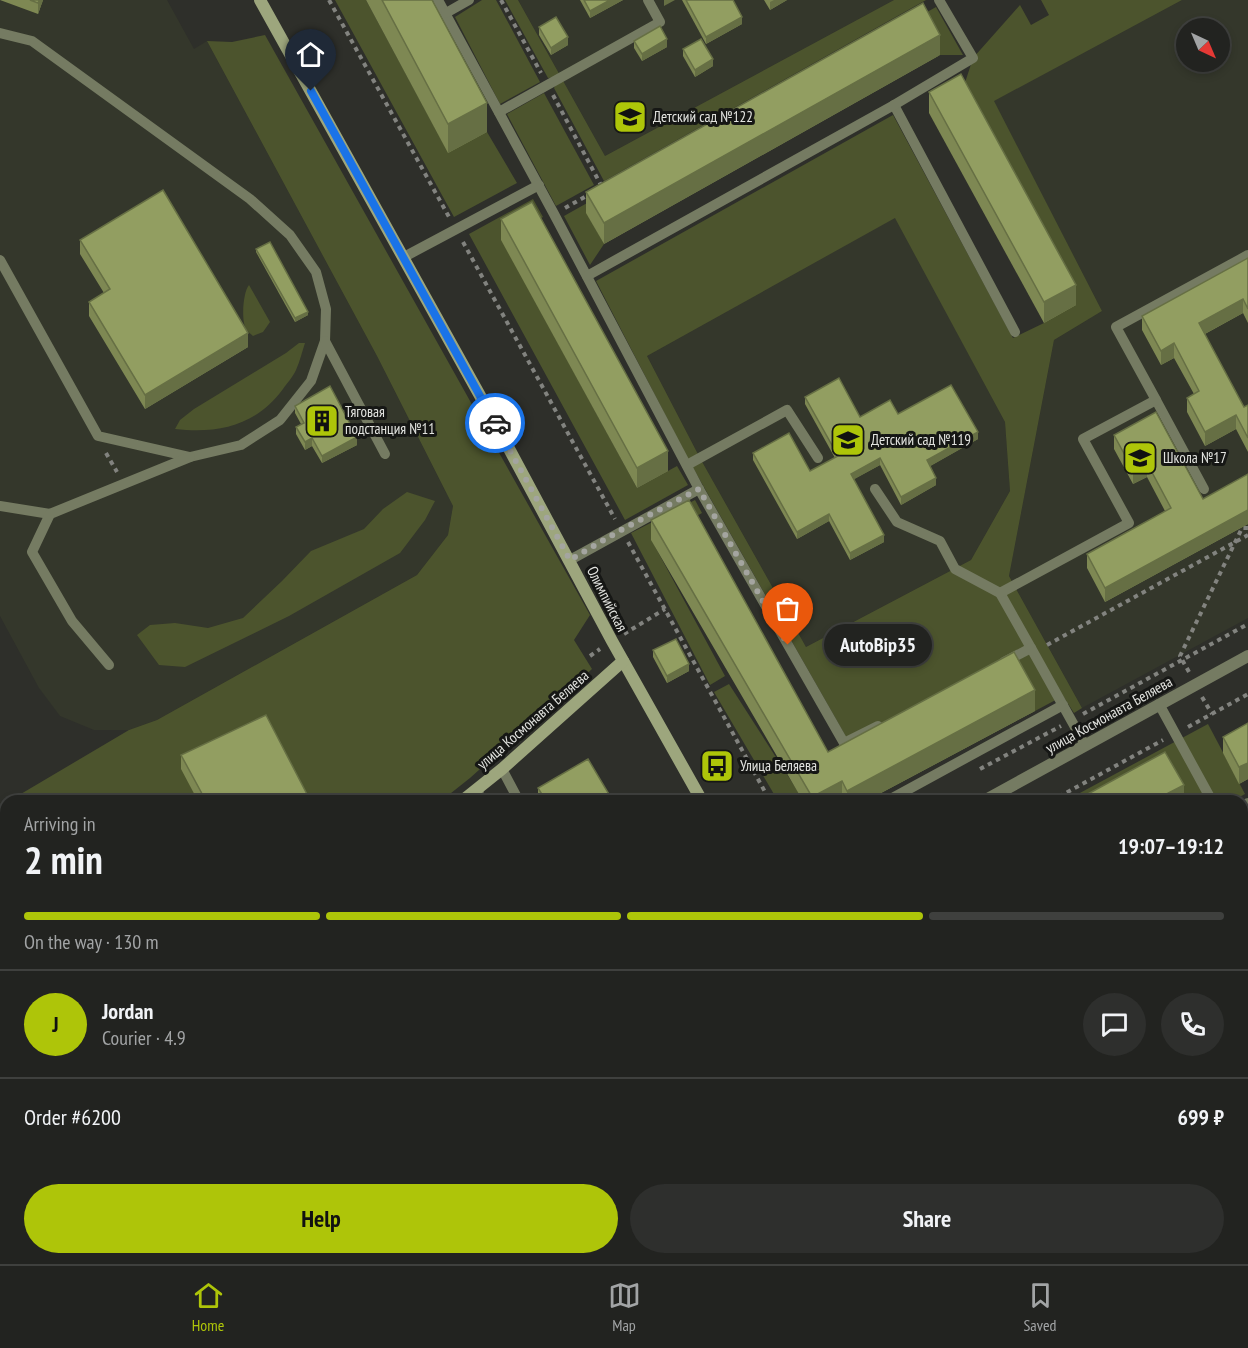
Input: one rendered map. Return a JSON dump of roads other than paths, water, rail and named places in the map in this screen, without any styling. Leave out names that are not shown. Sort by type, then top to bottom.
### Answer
[{"type":"main road","name":"Олимпийская","points":[[260,0],[404,257],[623,661],[699,795]]},
{"type":"main road","name":"улица Космонавта Беляева","points":[[469,795],[502,769],[623,661]]},
{"type":"street","name":"улица Космонавта Беляева","points":[[995,795],[1248,656]]},
{"type":"lane","points":[[438,0],[539,185],[699,489],[844,743],[886,722]]},
{"type":"lane","points":[[446,13],[469,0]]},
{"type":"lane","points":[[499,112],[660,22],[648,0]]},
{"type":"lane","points":[[587,276],[894,105],[973,58],[939,0]]},
{"type":"lane","points":[[0,33],[32,41],[250,199],[290,236],[316,272],[326,309],[325,341],[311,381],[280,420],[241,446],[190,457],[50,514],[0,506]]},
{"type":"lane","points":[[894,105],[1015,332]]},
{"type":"lane","points":[[404,257],[539,185]]},
{"type":"lane","points":[[1204,489],[1116,327],[1248,255]]},
{"type":"lane","points":[[0,260],[98,436],[190,457]]},
{"type":"lane","points":[[325,341],[385,454]]},
{"type":"lane","points":[[1000,593],[1129,523],[1083,439],[1156,400]]},
{"type":"lane","points":[[687,465],[787,410],[818,458]]},
{"type":"lane","points":[[570,560],[699,489]]},
{"type":"lane","points":[[875,489],[897,522],[940,541],[955,569],[1000,593],[1085,745]]},
{"type":"lane","points":[[50,514],[32,552],[72,621],[109,665]]},
{"type":"lane","points":[[990,669],[1031,648]]},
{"type":"lane","points":[[1159,704],[1209,795]]},
{"type":"lane","points":[[898,795],[1063,705]]},
{"type":"lane","points":[[502,769],[516,795]]},
{"type":"lane","points":[[478,795],[479,787]]},
{"type":"place","name":"Детский сад №122","points":[[630,117]]},
{"type":"place","name":"Тяговая подстанция №11","points":[[322,421]]},
{"type":"place","name":"Детский сад №119","points":[[848,440]]},
{"type":"place","name":"Школа №17","points":[[1140,458]]},
{"type":"place","name":"AutoBip35","points":[[788,645]]},
{"type":"place","name":"Улица Беляева","points":[[717,766]]}]
